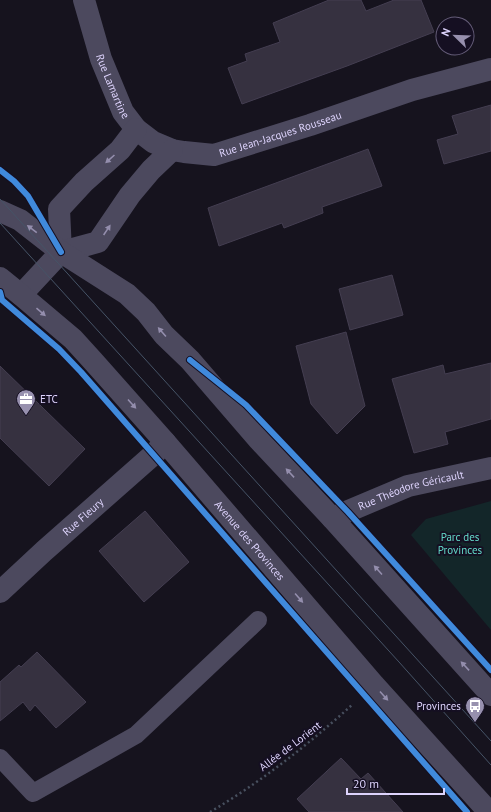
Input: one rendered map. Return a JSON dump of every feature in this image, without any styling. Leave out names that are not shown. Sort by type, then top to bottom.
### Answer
[{"type":"street","name":"Rue Lamartine","points":[[84,0],[103,65],[123,112],[136,129],[153,142],[172,150]]},
{"type":"street","name":"Rue Jean-Jacques Rousseau","points":[[172,150],[214,155],[310,125],[412,90],[491,69]]},
{"type":"street","points":[[61,252],[58,209],[84,182],[120,150],[136,129]]},
{"type":"street","points":[[22,294],[61,252],[98,242],[130,195],[151,170],[172,150]]},
{"type":"street","points":[[0,211],[20,220],[61,252],[127,294],[146,312],[164,335],[190,360],[259,440],[332,518],[491,695]]},
{"type":"street","name":"Avenue des Provinces","points":[[0,278],[22,294],[73,339],[165,442],[374,685],[489,812]]},
{"type":"street","name":"Rue Fleury","points":[[0,592],[40,554],[154,454],[165,442]]},
{"type":"street","name":"Rue Théodore Géricault","points":[[332,518],[408,486],[491,468]]},
{"type":"lane","points":[[0,758],[33,794],[136,735],[258,620]]},
{"type":"green space","name":"Parc des Provinces","points":[[491,501],[491,630],[411,535],[426,519]]},
{"type":"building","points":[[329,0],[361,0],[366,11],[394,0],[421,0],[434,32],[347,66],[242,104],[228,68],[247,61],[245,54],[280,42],[273,23]]},
{"type":"building","points":[[491,105],[491,151],[444,164],[437,140],[458,134],[452,116]]},
{"type":"building","points":[[368,149],[382,186],[322,207],[323,213],[284,228],[282,223],[219,246],[208,208]]},
{"type":"building","points":[[392,275],[403,315],[350,330],[339,289]]},
{"type":"building","points":[[346,332],[365,406],[337,434],[311,404],[296,346]]},
{"type":"building","points":[[491,363],[491,419],[445,432],[448,444],[414,453],[392,379],[443,365],[445,374]]},
{"type":"building","name":"ETC","points":[[0,366],[85,449],[49,486],[0,438]]},
{"type":"building","points":[[145,511],[189,562],[144,602],[99,551]]},
{"type":"building","points":[[37,652],[86,702],[56,728],[35,705],[30,711],[23,702],[0,721],[0,682],[19,665],[21,667]]},
{"type":"building","points":[[341,758],[361,779],[368,773],[403,812],[309,812],[297,799]]},
{"type":"tram line","points":[[0,199],[491,741]]},
{"type":"tram line","points":[[0,223],[491,765]]},
{"type":"cycle path","points":[[0,170],[14,181],[28,196],[61,252]]},
{"type":"cycle path","points":[[0,292],[2,300],[59,349],[81,372],[467,812]]},
{"type":"cycle path","points":[[190,360],[246,405],[348,512],[491,670]]},
{"type":"place","name":"ETC","points":[[26,416]]},
{"type":"place","name":"Provinces","points":[[475,723]]}]
